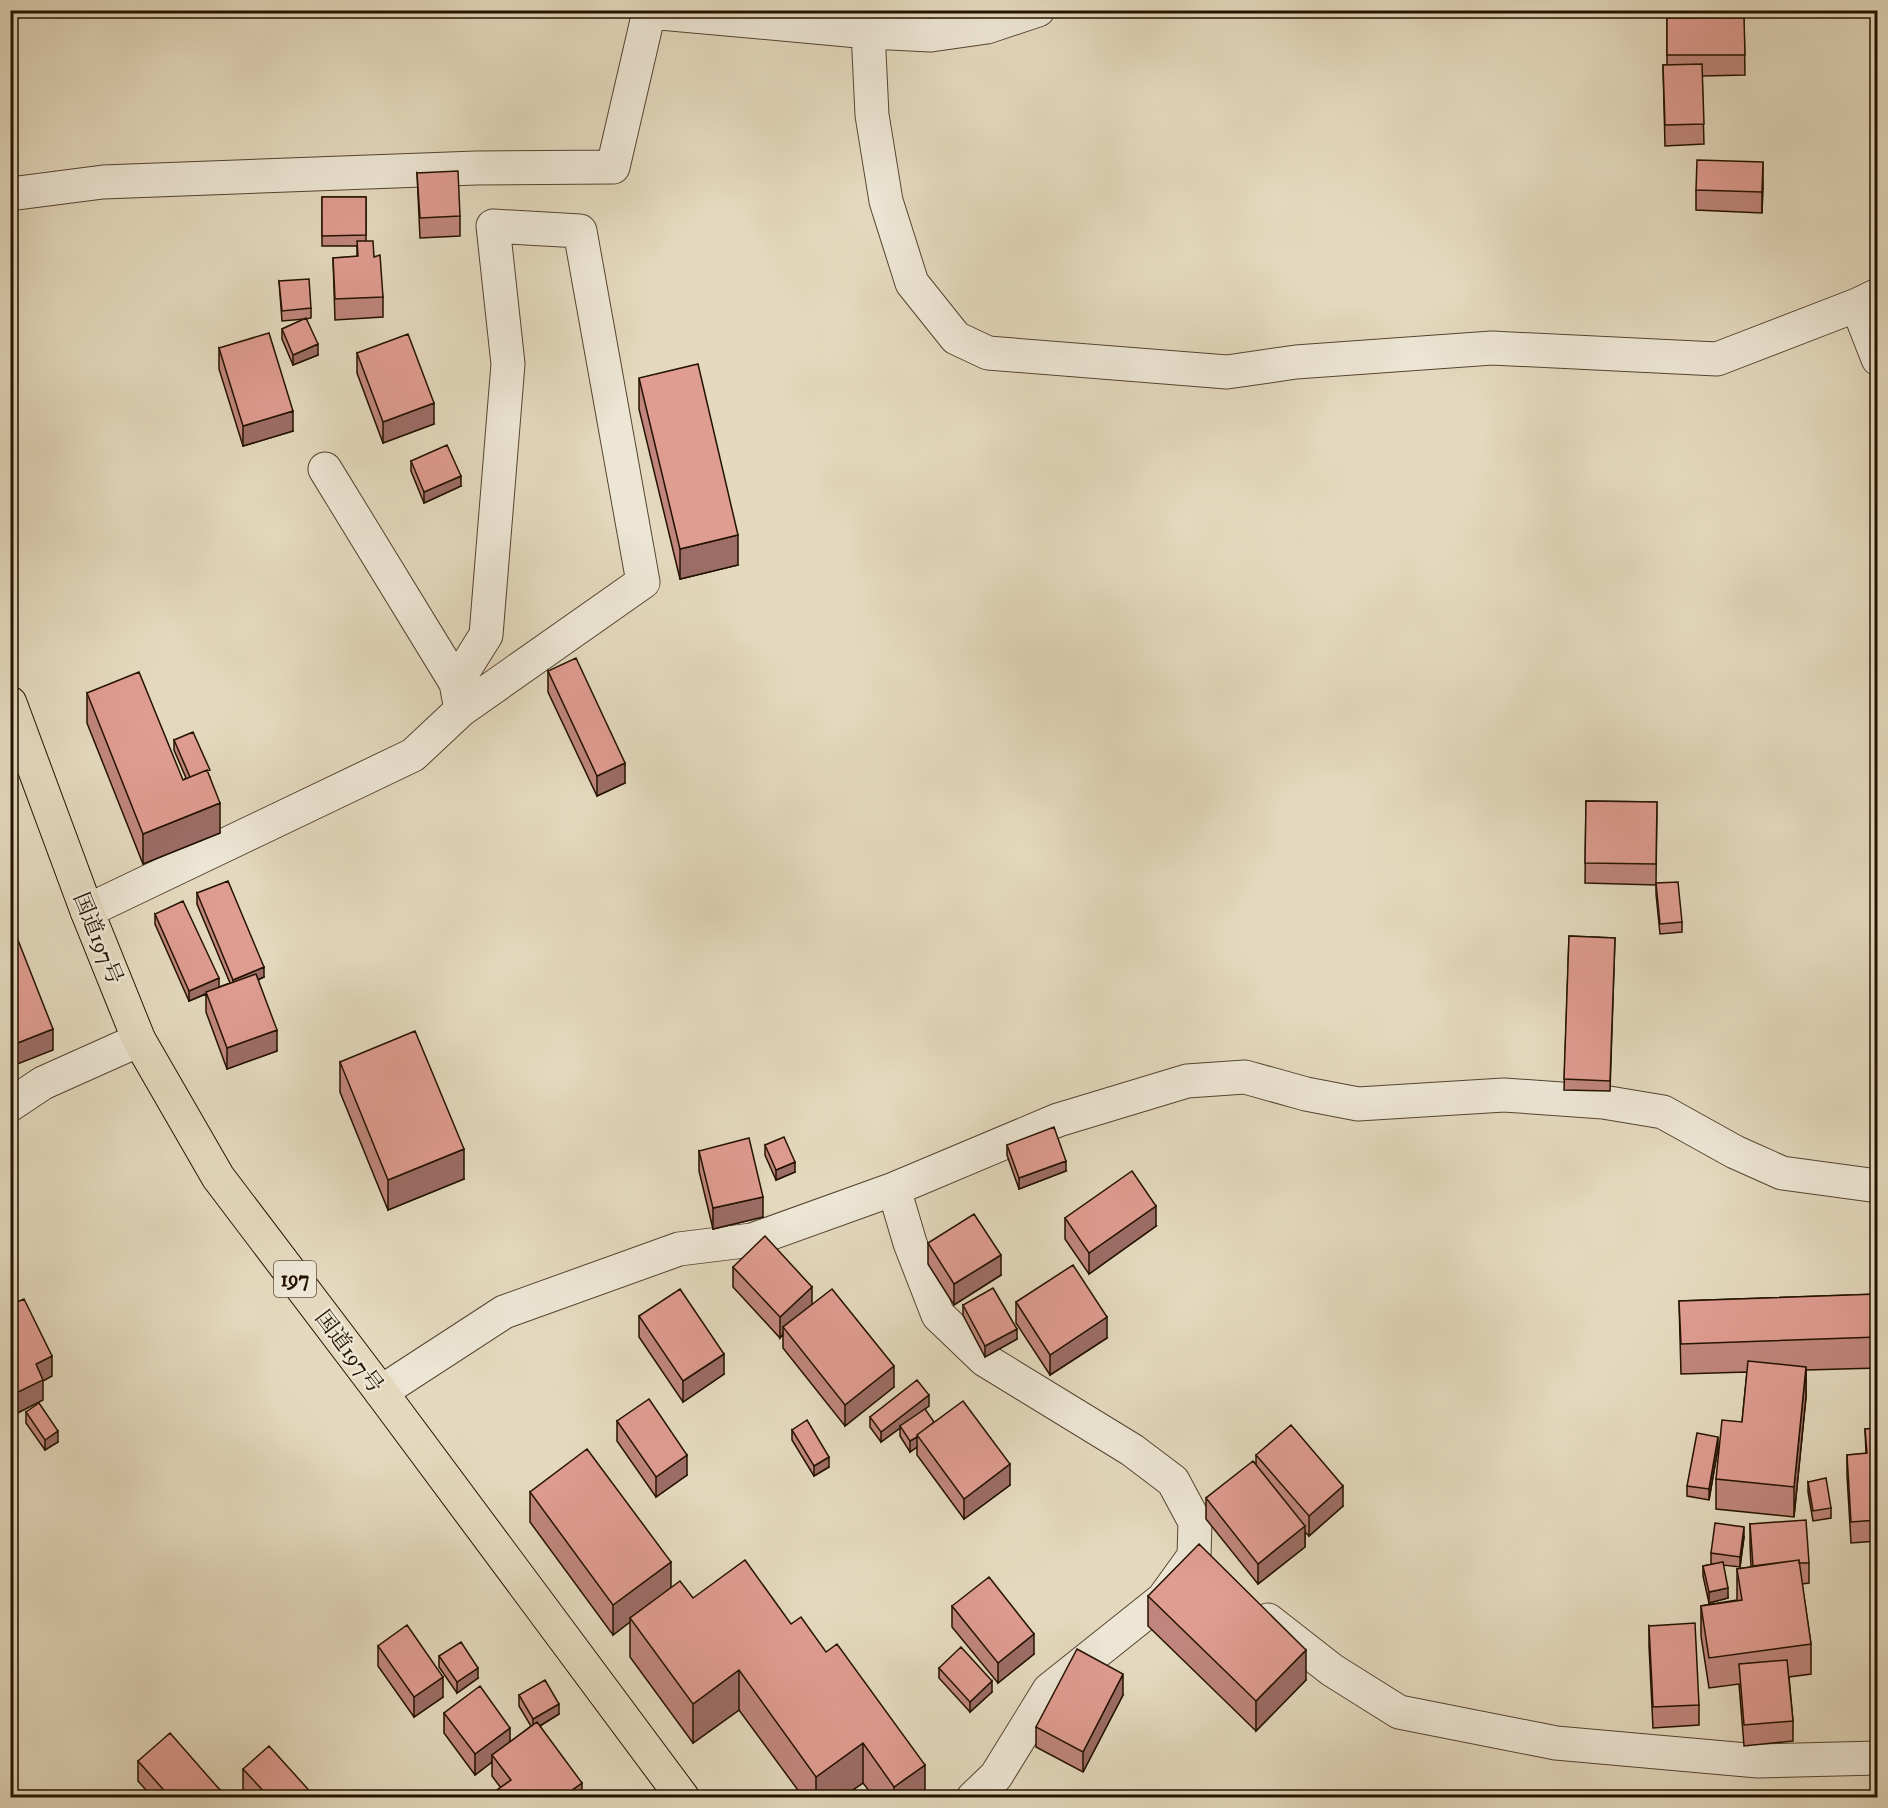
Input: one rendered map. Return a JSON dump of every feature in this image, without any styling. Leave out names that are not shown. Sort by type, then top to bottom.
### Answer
[{"type":"highway","name":"国道197号","points":[[10,703],[87,910],[139,1040],[218,1177],[683,1797]]},
{"type":"street","points":[[10,194],[103,182],[476,168],[613,167],[649,12],[868,21],[931,35],[987,27],[1038,10]]},
{"type":"street","points":[[868,21],[872,115],[886,201],[912,283],[956,338],[988,353],[1227,372],[1296,362],[1492,348],[1717,359],[1867,300],[1878,359]]},
{"type":"street","points":[[87,910],[413,755],[458,697],[486,635],[508,364],[492,226],[580,231],[643,582],[458,697]]},
{"type":"street","points":[[325,469],[458,697]]},
{"type":"street","points":[[10,1105],[44,1083],[139,1040]]},
{"type":"street","points":[[381,1392],[504,1312],[679,1249],[752,1240],[894,1189],[1058,1120],[1187,1081],[1245,1077],[1306,1094],[1358,1104],[1504,1095],[1603,1102],[1663,1112],[1735,1152],[1782,1173],[1878,1186]]},
{"type":"street","points":[[894,1189],[910,1243],[938,1315],[985,1360],[1132,1450],[1173,1481],[1195,1522],[1203,1566],[1049,1690],[996,1776],[972,1797]]},
{"type":"street","points":[[1250,1605],[1332,1670],[1399,1712],[1556,1743],[1758,1761],[1878,1758]]},
{"type":"building","points":[[1667,18],[1744,18],[1745,55],[1667,55]]},
{"type":"building","points":[[1702,64],[1704,124],[1665,125],[1663,65]]},
{"type":"building","points":[[1697,160],[1763,162],[1762,192],[1696,190]]},
{"type":"building","points":[[458,171],[460,216],[420,218],[417,173]]},
{"type":"building","points":[[322,197],[366,197],[366,235],[322,236]]},
{"type":"building","points":[[357,241],[373,241],[374,257],[380,255],[383,297],[335,299],[333,258],[358,256]]},
{"type":"building","points":[[309,279],[311,308],[282,311],[279,281]]},
{"type":"building","points":[[306,318],[318,344],[293,355],[282,329]]},
{"type":"building","points":[[269,333],[293,411],[243,426],[219,348]]},
{"type":"building","points":[[408,334],[434,403],[383,422],[357,353]]},
{"type":"building","points":[[698,364],[738,535],[680,549],[639,378]]},
{"type":"building","points":[[447,445],[461,476],[424,492],[411,461]]},
{"type":"building","points":[[576,658],[625,763],[597,776],[548,671]]},
{"type":"building","points":[[139,672],[183,780],[207,770],[220,803],[143,834],[87,693]]},
{"type":"building","points":[[193,732],[210,770],[190,777],[174,740]]},
{"type":"building","points":[[1586,801],[1657,802],[1656,864],[1585,863]]},
{"type":"building","points":[[228,881],[264,967],[233,980],[197,893]]},
{"type":"building","points":[[1678,882],[1682,922],[1660,924],[1656,883]]},
{"type":"building","points":[[183,901],[219,978],[189,991],[155,914]]},
{"type":"building","points":[[14,930],[53,1029],[10,1046],[10,932]]},
{"type":"building","points":[[1569,936],[1615,938],[1610,1081],[1564,1079]]},
{"type":"building","points":[[256,974],[277,1030],[227,1048],[206,992]]},
{"type":"building","points":[[415,1031],[464,1149],[388,1180],[340,1062]]},
{"type":"building","points":[[1054,1127],[1066,1161],[1019,1178],[1007,1145]]},
{"type":"building","points":[[784,1137],[795,1162],[776,1170],[765,1145]]},
{"type":"building","points":[[749,1138],[763,1197],[713,1208],[699,1151]]},
{"type":"building","points":[[1132,1171],[1156,1206],[1089,1253],[1065,1218]]},
{"type":"building","points":[[974,1214],[1001,1255],[954,1284],[928,1243]]},
{"type":"building","points":[[765,1236],[812,1287],[780,1317],[733,1267]]},
{"type":"building","points":[[1073,1265],[1107,1317],[1050,1355],[1016,1302]]},
{"type":"building","points":[[993,1288],[1017,1329],[985,1346],[963,1305]]},
{"type":"building","points":[[680,1289],[724,1354],[683,1381],[639,1316]]},
{"type":"building","points":[[832,1289],[894,1366],[845,1405],[783,1327]]},
{"type":"building","points":[[1878,1294],[1878,1337],[1681,1344],[1679,1301]]},
{"type":"building","points":[[24,1299],[52,1356],[36,1364],[43,1380],[10,1396],[10,1373],[13,1372],[10,1366],[10,1305]]},
{"type":"building","points":[[1748,1361],[1806,1367],[1794,1487],[1716,1479],[1722,1420],[1742,1422]]},
{"type":"building","points":[[917,1380],[929,1395],[881,1432],[870,1417]]},
{"type":"building","points":[[649,1399],[687,1455],[656,1477],[617,1421]]},
{"type":"building","points":[[963,1401],[1010,1464],[964,1499],[917,1435]]},
{"type":"building","points":[[39,1403],[58,1431],[45,1440],[26,1412]]},
{"type":"building","points":[[925,1409],[934,1422],[910,1441],[900,1426]]},
{"type":"building","points":[[807,1420],[829,1457],[814,1466],[792,1430]]},
{"type":"building","points":[[1291,1425],[1343,1486],[1309,1516],[1256,1455]]},
{"type":"building","points":[[1878,1428],[1878,1520],[1851,1522],[1847,1455],[1867,1453],[1865,1429]]},
{"type":"building","points":[[1697,1433],[1718,1437],[1709,1489],[1687,1486]]},
{"type":"building","points":[[587,1449],[671,1562],[613,1605],[530,1492]]},
{"type":"building","points":[[1253,1461],[1305,1526],[1258,1564],[1206,1498]]},
{"type":"building","points":[[1826,1478],[1831,1508],[1813,1511],[1808,1482]]},
{"type":"building","points":[[1806,1520],[1809,1563],[1799,1563],[1799,1560],[1753,1566],[1750,1524]]},
{"type":"building","points":[[1715,1523],[1744,1527],[1740,1557],[1711,1553]]},
{"type":"building","points":[[1199,1544],[1306,1650],[1256,1701],[1148,1596]]},
{"type":"building","points":[[745,1560],[791,1624],[801,1617],[826,1652],[837,1644],[925,1765],[894,1787],[863,1743],[816,1777],[739,1670],[693,1704],[630,1618],[680,1581],[693,1598]]},
{"type":"building","points":[[1799,1560],[1811,1644],[1709,1658],[1701,1606],[1742,1600],[1737,1569]]},
{"type":"building","points":[[1723,1562],[1728,1588],[1709,1592],[1703,1566]]},
{"type":"building","points":[[1878,1569],[1878,1589],[1872,1571]]},
{"type":"building","points":[[989,1577],[1034,1634],[998,1663],[952,1606]]},
{"type":"building","points":[[1695,1623],[1699,1705],[1653,1707],[1649,1626]]},
{"type":"building","points":[[407,1625],[443,1677],[414,1697],[378,1646]]},
{"type":"building","points":[[461,1642],[478,1668],[457,1682],[439,1656]]},
{"type":"building","points":[[961,1647],[992,1681],[970,1702],[939,1668]]},
{"type":"building","points":[[1077,1649],[1123,1674],[1083,1752],[1036,1727]]},
{"type":"building","points":[[1787,1660],[1793,1721],[1744,1725],[1739,1664]]},
{"type":"building","points":[[545,1680],[559,1704],[533,1719],[519,1695]]},
{"type":"building","points":[[480,1686],[510,1728],[475,1754],[444,1713]]},
{"type":"building","points":[[537,1722],[582,1783],[562,1797],[487,1797],[511,1780],[492,1755]]},
{"type":"building","points":[[170,1733],[220,1790],[212,1797],[170,1797],[138,1761]]},
{"type":"building","points":[[269,1746],[315,1797],[269,1797],[243,1769]]}]
